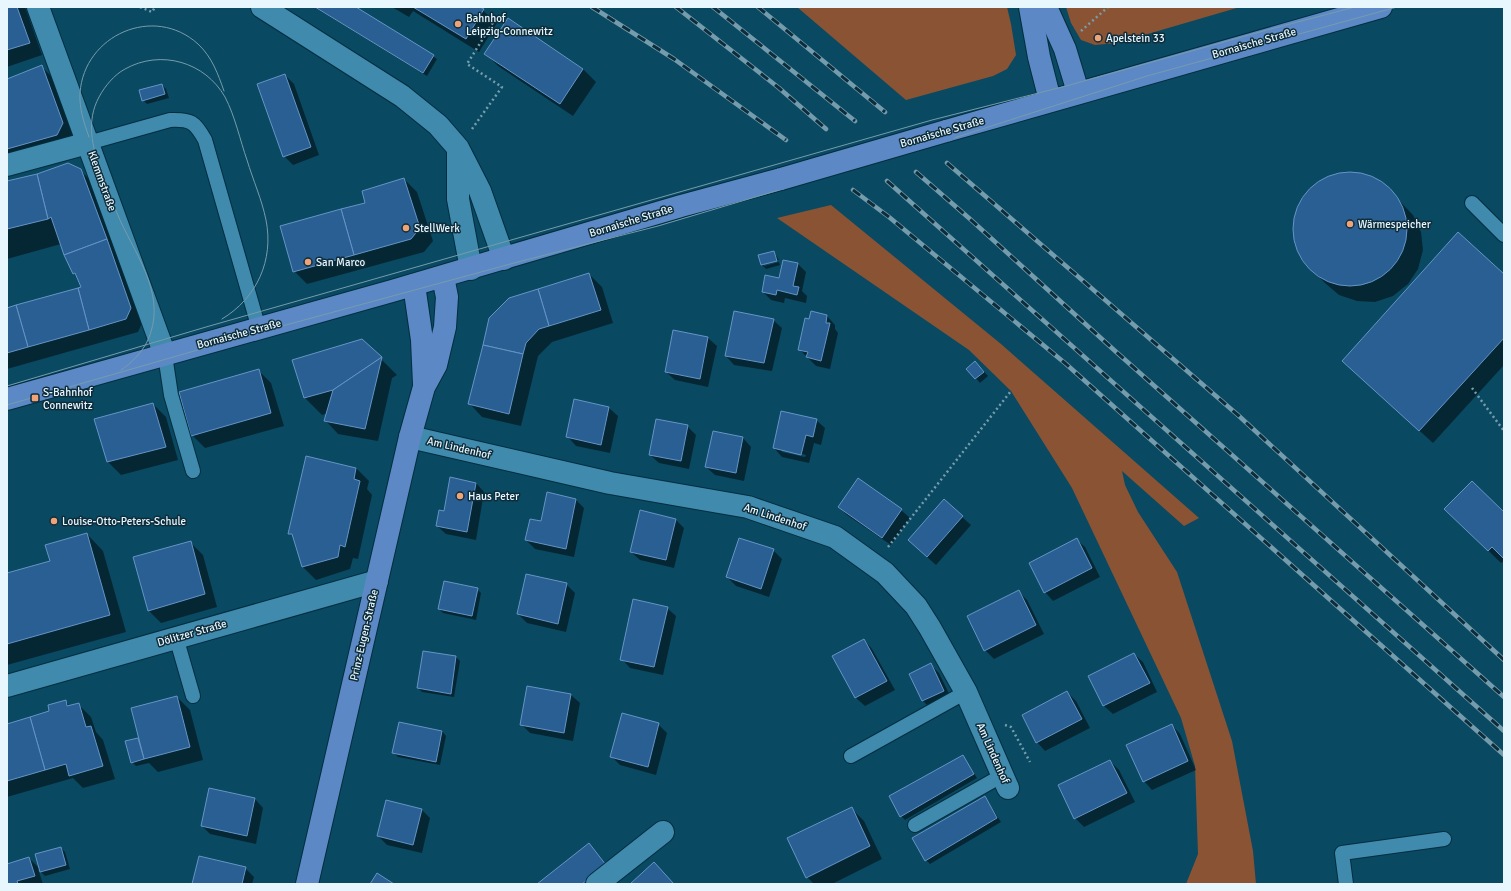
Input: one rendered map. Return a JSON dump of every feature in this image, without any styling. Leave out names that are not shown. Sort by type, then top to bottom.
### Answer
[{"type":"main road","points":[[1030,7],[1039,57],[1050,100]]},
{"type":"main road","points":[[1046,7],[1065,49],[1078,92]]},
{"type":"main road","name":"Bornaische Straße","points":[[7,399],[443,277],[681,206],[781,179],[1050,100],[1381,7]]},
{"type":"main road","name":"Prinz-Eugen-Straße","points":[[306,884],[410,436],[424,387],[436,365],[445,327],[447,297],[443,277]]},
{"type":"main road","name":"Prinz-Eugen-Straße","points":[[414,285],[422,340],[424,387]]},
{"type":"street","name":"Klemmstraße","points":[[38,7],[165,355]]},
{"type":"street","points":[[262,7],[402,96],[438,125],[463,141],[504,259]]},
{"type":"street","points":[[463,141],[458,199],[471,269]]},
{"type":"street","points":[[7,165],[88,143]]},
{"type":"street","name":"Am Lindenhof","points":[[410,436],[610,482],[748,507],[835,537],[885,573],[916,606],[966,692],[1005,782]]},
{"type":"street","name":"Dölitzer Straße","points":[[7,686],[377,581]]},
{"type":"street","points":[[597,884],[664,832]]},
{"type":"lane","points":[[88,143],[170,120],[183,119],[197,125],[205,140],[259,329]]},
{"type":"lane","points":[[1472,203],[1504,235]]},
{"type":"lane","points":[[165,355],[171,395],[193,471]]},
{"type":"lane","points":[[176,637],[194,696]]},
{"type":"lane","points":[[851,756],[966,692]]},
{"type":"lane","points":[[915,825],[1005,782]]},
{"type":"lane","points":[[1346,884],[1342,853],[1444,838]]},
{"type":"path","points":[[140,7],[152,12],[155,7]]},
{"type":"path","points":[[463,141],[502,87],[467,64],[494,21]]},
{"type":"path","points":[[1472,388],[1504,431]]},
{"type":"path","points":[[886,550],[1011,391]]},
{"type":"path","points":[[999,722],[1011,727],[1030,762]]},
{"type":"shaded area","points":[[797,7],[1007,7],[1016,55],[1007,69],[993,76],[906,100]]},
{"type":"shaded area","points":[[1066,7],[1240,7],[1117,43],[1095,45],[1081,40],[1071,23]]},
{"type":"shaded area","points":[[831,205],[1001,344],[1199,518],[1184,526],[1122,471],[1125,485],[1138,512],[1177,572],[1232,741],[1253,851],[1256,884],[1186,884],[1198,854],[1195,766],[1181,718],[1072,488],[1011,391],[969,350],[777,218]]},
{"type":"building","points":[[7,7],[17,7],[30,43],[7,50]]},
{"type":"building","points":[[315,7],[356,7],[434,55],[423,73]]},
{"type":"building","name":"Bahnhof Leipzig-Connewitz","points":[[413,7],[480,7],[484,9],[466,39]]},
{"type":"building","points":[[508,18],[583,69],[560,104],[484,54]]},
{"type":"building","points":[[42,65],[63,123],[57,135],[7,149],[7,79]]},
{"type":"building","points":[[285,74],[311,147],[283,157],[257,84]]},
{"type":"building","points":[[162,84],[165,94],[142,101],[139,90]]},
{"type":"building","points":[[68,163],[81,169],[107,239],[64,255],[51,217],[48,219],[37,174]]},
{"type":"building","name":"Wärmespeicher","points":[[1350,172],[1372,177],[1390,189],[1402,207],[1407,229],[1402,251],[1390,269],[1372,281],[1350,286],[1328,281],[1310,269],[1298,251],[1293,229],[1298,207],[1310,189],[1328,177]]},
{"type":"building","points":[[37,174],[48,219],[7,229],[7,181]]},
{"type":"building","points":[[404,178],[420,228],[411,239],[354,255],[341,209],[365,203],[362,191]]},
{"type":"building","points":[[341,209],[354,255],[293,272],[280,226]]},
{"type":"building","points":[[1458,232],[1504,274],[1504,338],[1419,431],[1342,361]]},
{"type":"building","points":[[107,239],[131,308],[126,319],[89,330],[78,288],[81,287],[75,273],[73,274],[64,255]]},
{"type":"building","points":[[774,251],[777,261],[761,265],[758,255]]},
{"type":"building","points":[[783,260],[798,263],[793,286],[799,287],[797,295],[777,290],[776,295],[762,292],[765,275],[779,278]]},
{"type":"building","points":[[589,273],[601,310],[549,326],[538,289]]},
{"type":"building","points":[[78,288],[89,330],[28,347],[16,305]]},
{"type":"building","points":[[538,289],[549,326],[539,329],[526,343],[523,354],[483,345],[489,318],[509,298]]},
{"type":"building","points":[[16,305],[28,347],[7,353],[7,308]]},
{"type":"building","points":[[734,311],[774,319],[764,363],[725,356]]},
{"type":"building","points":[[811,311],[827,315],[826,323],[830,323],[821,361],[806,357],[808,352],[798,350],[805,318],[809,319]]},
{"type":"building","points":[[673,330],[708,337],[700,379],[665,372]]},
{"type":"building","points":[[362,339],[382,357],[333,390],[304,398],[292,360]]},
{"type":"building","points":[[483,345],[523,354],[509,414],[468,404]]},
{"type":"building","points":[[382,357],[365,429],[324,421],[333,390]]},
{"type":"building","points":[[975,361],[984,372],[975,379],[966,369]]},
{"type":"building","points":[[259,369],[271,413],[191,436],[179,392]]},
{"type":"building","points":[[574,399],[609,407],[601,445],[566,437]]},
{"type":"building","points":[[153,403],[166,447],[107,462],[94,419]]},
{"type":"building","points":[[781,411],[817,419],[813,437],[806,435],[801,455],[773,448]]},
{"type":"building","points":[[656,419],[688,425],[681,461],[649,455]]},
{"type":"building","points":[[713,431],[743,437],[736,473],[705,467]]},
{"type":"building","points":[[306,456],[356,468],[354,479],[360,481],[345,547],[340,545],[338,557],[302,567],[292,534],[288,534]]},
{"type":"building","name":"Haus Peter","points":[[450,477],[476,483],[467,532],[436,526],[439,510],[444,511]]},
{"type":"building","points":[[858,478],[902,509],[882,538],[838,507]]},
{"type":"building","points":[[1472,481],[1504,512],[1504,559],[1492,547],[1488,551],[1444,509]]},
{"type":"building","points":[[547,492],[576,499],[566,549],[525,540],[530,519],[541,521]]},
{"type":"building","points":[[944,499],[963,516],[927,557],[908,540]]},
{"type":"building","points":[[640,510],[676,519],[666,560],[630,552]]},
{"type":"building","points":[[87,533],[110,615],[7,644],[7,573],[50,561],[45,545]]},
{"type":"building","points":[[739,538],[774,549],[761,589],[726,577]]},
{"type":"building","points":[[1077,538],[1092,568],[1044,593],[1029,563]]},
{"type":"building","points":[[191,541],[205,594],[148,611],[133,557]]},
{"type":"building","points":[[526,574],[567,583],[558,624],[517,614]]},
{"type":"building","points":[[444,581],[478,588],[472,616],[438,609]]},
{"type":"building","points":[[1019,590],[1036,625],[984,651],[967,616]]},
{"type":"building","points":[[633,599],[668,607],[654,667],[620,660]]},
{"type":"building","points":[[864,639],[887,681],[855,698],[832,656]]},
{"type":"building","points":[[423,651],[456,656],[451,694],[417,688]]},
{"type":"building","points":[[1134,653],[1150,683],[1103,706],[1088,676]]},
{"type":"building","points":[[931,663],[944,691],[922,701],[909,674]]},
{"type":"building","points":[[527,686],[571,694],[564,733],[520,725]]},
{"type":"building","points":[[1067,691],[1082,719],[1036,743],[1022,715]]},
{"type":"building","points":[[177,696],[190,747],[144,759],[131,708]]},
{"type":"building","points":[[66,700],[67,706],[79,703],[86,727],[91,726],[103,766],[69,776],[66,764],[45,770],[30,717],[49,711],[48,705]]},
{"type":"building","points":[[622,713],[659,723],[648,767],[610,757]]},
{"type":"building","points":[[30,717],[45,770],[7,781],[7,724]]},
{"type":"building","points":[[399,722],[442,731],[436,762],[392,753]]},
{"type":"building","points":[[1172,724],[1188,761],[1143,782],[1126,745]]},
{"type":"building","points":[[138,738],[144,759],[131,763],[125,741]]},
{"type":"building","points":[[963,755],[974,774],[900,817],[889,796]]},
{"type":"building","points":[[1110,760],[1127,793],[1074,819],[1058,785]]},
{"type":"building","points":[[209,788],[255,798],[247,836],[201,826]]},
{"type":"building","points":[[985,796],[997,818],[925,861],[912,838]]},
{"type":"building","points":[[386,800],[422,809],[413,845],[377,836]]},
{"type":"building","points":[[852,807],[870,846],[806,878],[787,838]]},
{"type":"building","points":[[589,843],[606,865],[582,884],[537,884]]},
{"type":"building","points":[[61,847],[66,865],[40,872],[35,854]]},
{"type":"building","points":[[199,856],[246,867],[242,884],[192,884]]},
{"type":"building","points":[[29,857],[35,876],[17,881],[18,884],[7,884],[7,864]]},
{"type":"building","points":[[654,862],[674,884],[630,884]]},
{"type":"building","points":[[377,873],[394,884],[370,884]]},
{"type":"tram line","points":[[7,386],[206,327],[932,120],[1066,86],[1355,7]]},
{"type":"tram line","points":[[7,405],[260,332],[514,263],[658,226],[954,138],[1147,76],[1397,7]]},
{"type":"tram line","points":[[89,137],[80,104],[80,93],[84,73],[94,55],[107,41],[124,32],[142,27],[162,27],[180,32],[198,44],[207,54],[217,72],[224,91]]},
{"type":"tram line","points":[[121,370],[136,358],[147,342],[153,326],[154,310],[148,279],[112,202],[103,177],[95,153],[92,125],[95,106],[107,85],[121,71],[139,63],[153,60],[181,62],[194,67],[206,75],[216,85],[225,97],[232,112],[260,198],[266,220],[268,235],[265,263],[260,277],[245,300],[222,319]]},
{"type":"railway","points":[[592,7],[674,59],[786,140]]},
{"type":"railway","points":[[676,7],[779,88],[826,129]]},
{"type":"railway","points":[[713,7],[855,121]]},
{"type":"railway","points":[[758,7],[885,112]]},
{"type":"railway","points":[[947,163],[1239,416],[1504,660]]},
{"type":"railway","points":[[916,172],[1504,697]]},
{"type":"railway","points":[[887,181],[1504,731]]},
{"type":"railway","points":[[853,190],[889,217],[1066,364],[1504,755]]},
{"type":"place","name":"Bahnhof Leipzig-Connewitz","points":[[458,24]]},
{"type":"place","name":"Apelstein 33","points":[[1098,38]]},
{"type":"place","name":"Wärmespeicher","points":[[1350,224]]},
{"type":"place","name":"StellWerk","points":[[406,228]]},
{"type":"place","name":"San Marco","points":[[308,262]]},
{"type":"place","name":"S-Bahnhof Connewitz","points":[[35,398]]},
{"type":"place","name":"Haus Peter","points":[[460,496]]},
{"type":"place","name":"Louise-Otto-Peters-Schule","points":[[54,521]]}]
